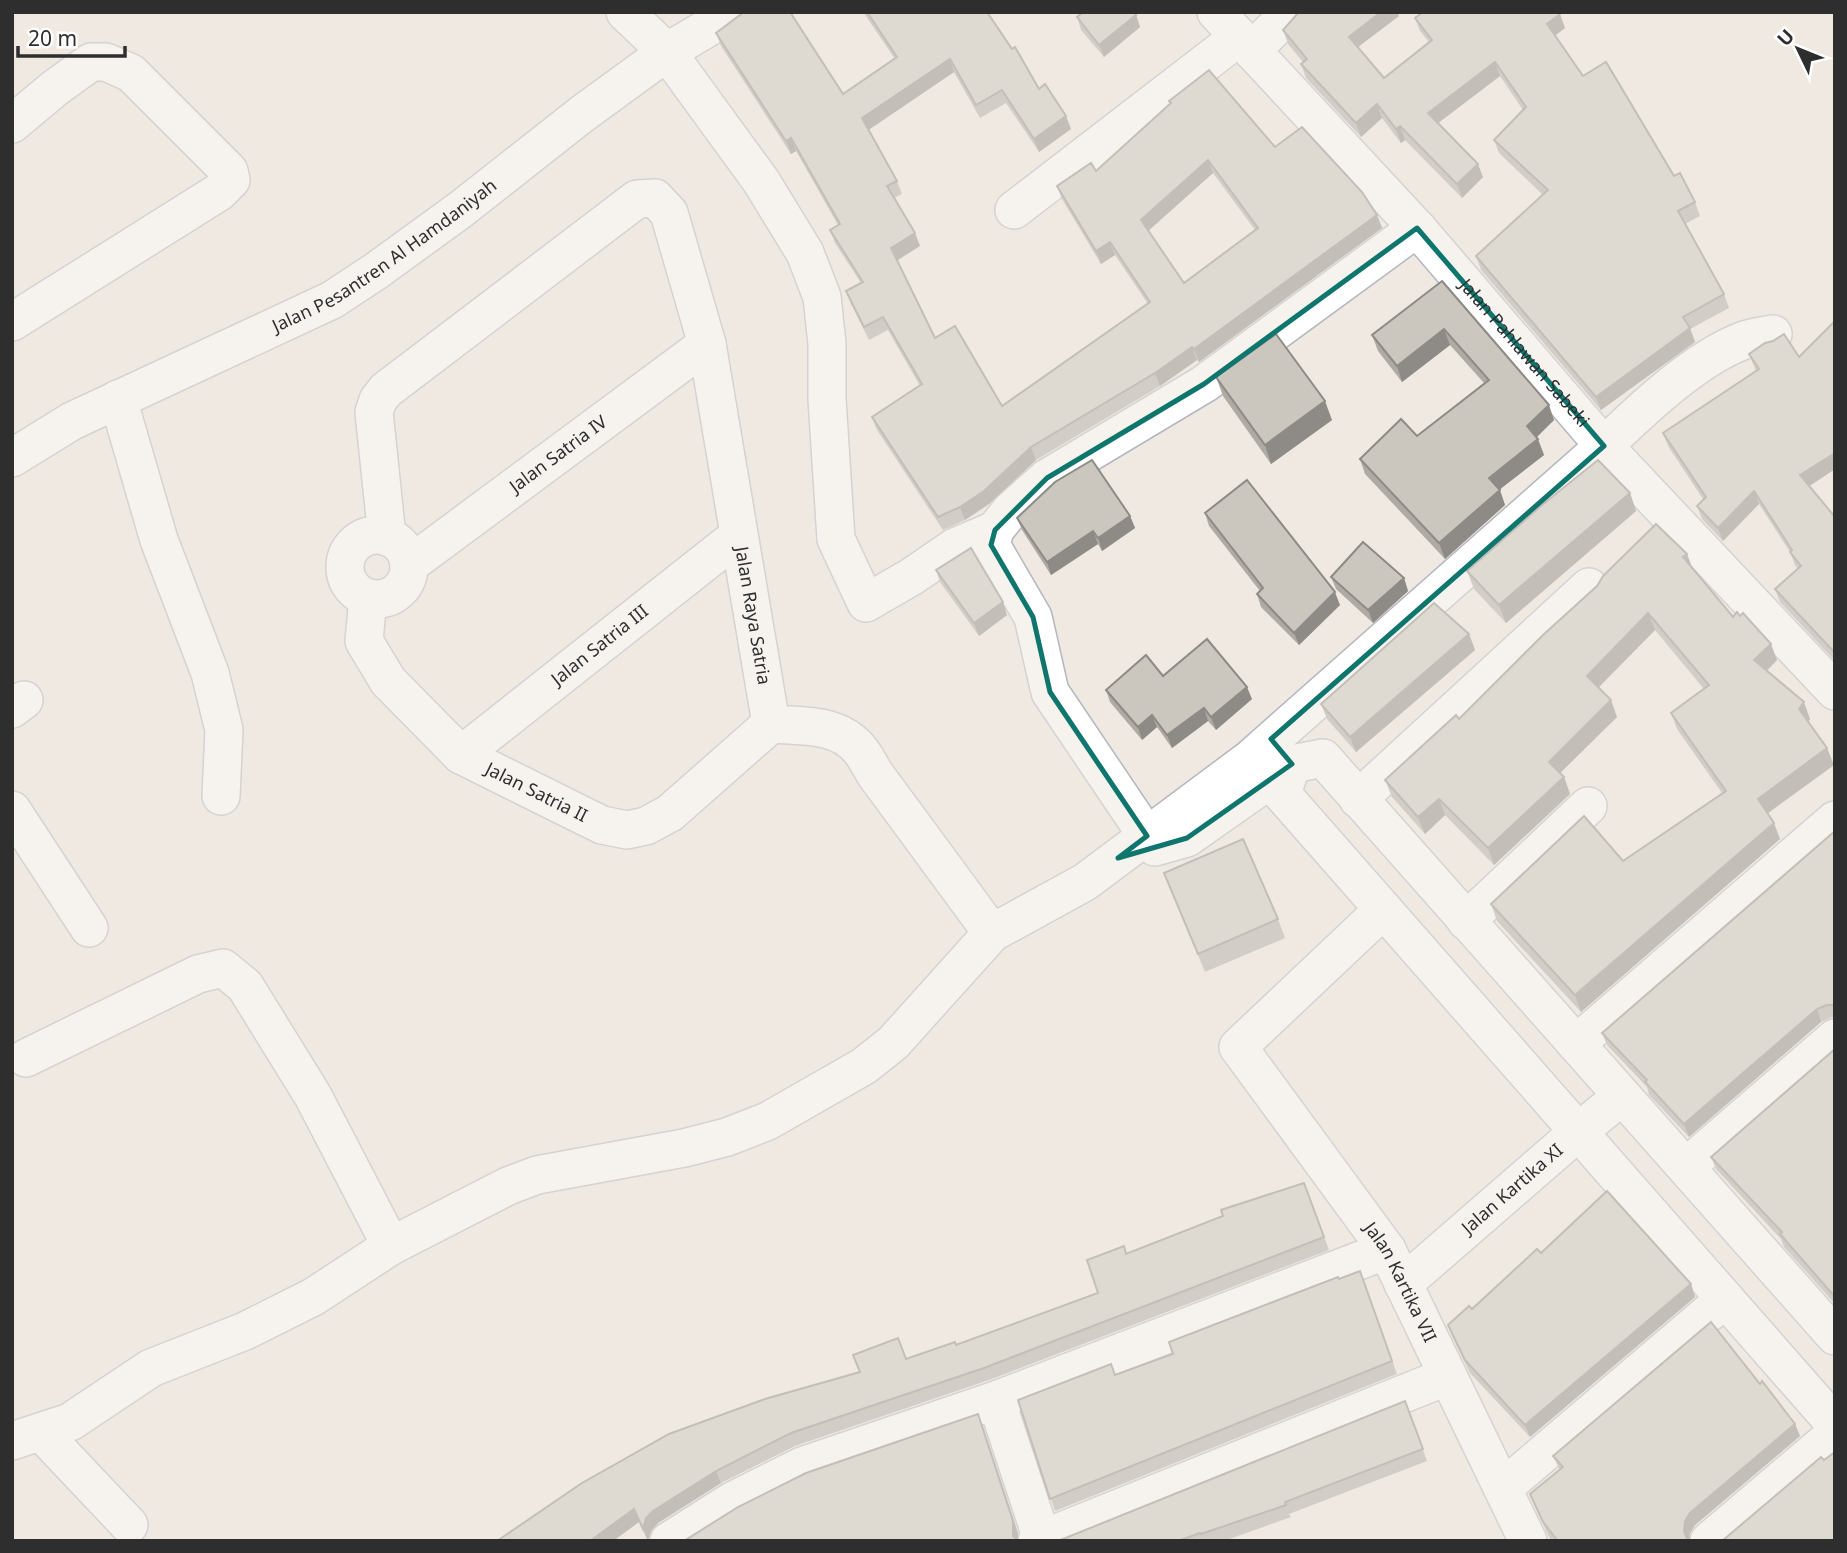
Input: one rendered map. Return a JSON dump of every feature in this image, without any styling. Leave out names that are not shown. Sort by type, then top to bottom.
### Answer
[{"type":"street","points":[[625,12],[667,52],[761,181],[805,253],[822,297],[827,344],[827,399],[836,539],[866,603],[955,547],[995,530]]},
{"type":"street","name":"Jalan Pesantren Al Hamdaniyah","points":[[12,458],[72,421],[332,300],[460,210],[582,114],[667,52],[734,12]]},
{"type":"street","points":[[1014,210],[1235,34],[1290,12]]},
{"type":"street","name":"Jalan Pahlawan Sabeki","points":[[1235,34],[1417,228],[1604,446],[1835,691]]},
{"type":"street","points":[[12,124],[91,62],[106,61],[131,73],[229,171],[231,180],[219,192],[12,322]]},
{"type":"street","name":"Jalan Raya Satria","points":[[398,551],[374,412],[378,400],[386,390],[637,200],[655,198],[669,214],[707,344],[771,723]]},
{"type":"street","points":[[1147,836],[1050,692],[1033,617],[991,545],[995,530],[1011,510],[1047,478],[1204,384],[1417,228]]},
{"type":"street","points":[[1118,858],[1187,838],[1643,408],[1718,352],[1744,340],[1773,334]]},
{"type":"street","name":"Jalan Satria IV","points":[[398,551],[707,344]]},
{"type":"street","points":[[118,399],[159,540],[212,684],[224,730],[221,796]]},
{"type":"street","points":[[375,536],[398,551],[408,577],[402,588],[392,596],[368,598],[357,592],[349,583],[345,570],[353,547],[363,539],[375,536]]},
{"type":"street","name":"Jalan Satria III","points":[[461,755],[738,536]]},
{"type":"street","points":[[1358,799],[1589,587]]},
{"type":"street","name":"Jalan Satria II","points":[[368,598],[364,641],[388,681],[461,755],[601,825],[627,830],[646,826],[670,813],[771,723]]},
{"type":"street","points":[[771,723],[807,725],[835,731],[850,739],[861,750],[875,774],[992,933]]},
{"type":"street","points":[[1282,751],[1282,794],[1835,1424]]},
{"type":"street","points":[[23,1432],[70,1422],[151,1367],[245,1331],[313,1297],[391,1246],[508,1186],[537,1175],[684,1148],[727,1137],[768,1121],[864,1066],[893,1043],[992,933],[1085,882],[1250,759],[1282,751],[1323,758],[1832,1329],[1786,1368]]},
{"type":"street","points":[[1466,920],[1588,806]]},
{"type":"street","points":[[12,810],[89,928]]},
{"type":"street","points":[[1576,1044],[1835,820]]},
{"type":"street","name":"Jalan Kartika VII","points":[[1382,910],[1238,1047],[1387,1250],[1528,1541]]},
{"type":"street","points":[[26,1058],[198,974],[223,968],[246,986],[313,1096],[391,1246]]},
{"type":"street","points":[[1686,1167],[1835,1038]]},
{"type":"street","name":"Jalan Kartika XI","points":[[1404,1284],[1622,1096]]},
{"type":"street","points":[[669,1541],[732,1501],[802,1466],[996,1400],[1387,1250]]},
{"type":"street","points":[[1503,1489],[1725,1299]]},
{"type":"street","points":[[996,1400],[1040,1540],[1448,1376]]},
{"type":"street","points":[[23,1432],[128,1525]]},
{"type":"street","points":[[1709,1541],[1835,1434]]},
{"type":"highlighted area","points":[[1417,228],[1604,446],[1271,739],[1292,764],[1187,838],[1118,858],[1147,836],[1050,692],[1033,617],[991,545],[995,530],[1047,478],[1204,384]]},
{"type":"building","points":[[744,12],[790,12],[843,94],[897,57],[867,12],[987,12],[1012,49],[1015,47],[1039,89],[1045,84],[1066,116],[1034,139],[1002,90],[976,105],[950,59],[862,118],[897,181],[887,186],[915,233],[891,248],[935,338],[955,326],[1002,406],[1150,302],[1110,242],[1096,251],[1057,186],[1091,163],[1096,171],[1171,103],[1169,101],[1209,70],[1275,147],[1302,127],[1362,192],[1377,215],[1194,349],[1192,347],[1155,373],[1031,447],[984,491],[960,507],[938,517],[872,417],[922,384],[883,317],[864,327],[846,291],[863,282],[830,230],[840,224],[791,138],[786,141],[716,33]],"holes":[[[1208,160],[1258,228],[1184,283],[1141,220]]]},
{"type":"building","points":[[1083,12],[1133,12],[1136,15],[1099,45],[1077,17]]},
{"type":"building","points":[[1299,12],[1381,12],[1349,37],[1384,78],[1432,40],[1415,18],[1423,12],[1559,12],[1560,14],[1547,24],[1583,76],[1606,62],[1674,176],[1680,173],[1695,202],[1678,211],[1724,294],[1683,317],[1690,328],[1596,397],[1476,256],[1548,190],[1494,140],[1526,107],[1495,62],[1428,113],[1478,164],[1457,184],[1400,126],[1396,129],[1377,104],[1356,123],[1301,64],[1307,59],[1283,30]]},
{"type":"building","points":[[1442,281],[1549,405],[1527,426],[1538,439],[1489,478],[1500,490],[1439,543],[1360,459],[1401,419],[1417,436],[1489,380],[1444,329],[1397,366],[1372,335]]},
{"type":"building","points":[[1835,321],[1835,453],[1800,475],[1835,517],[1835,653],[1775,589],[1801,566],[1754,491],[1718,528],[1697,506],[1706,497],[1663,433],[1759,369],[1749,354],[1765,343],[1784,334],[1799,357]]},
{"type":"building","points":[[1276,334],[1325,401],[1265,445],[1216,377]]},
{"type":"building","points":[[1092,460],[1130,516],[1098,538],[1093,531],[1047,562],[1017,518],[1055,482]]},
{"type":"building","points":[[1598,460],[1630,493],[1499,605],[1467,571]]},
{"type":"building","points":[[1247,480],[1335,592],[1294,633],[1257,594],[1263,588],[1205,513]]},
{"type":"building","points":[[1656,524],[1687,554],[1683,557],[1733,617],[1737,612],[1740,616],[1743,613],[1771,644],[1754,660],[1804,702],[1799,709],[1827,748],[1758,799],[1774,823],[1575,995],[1491,904],[1584,816],[1623,861],[1726,791],[1671,713],[1709,685],[1648,613],[1587,676],[1611,700],[1549,762],[1564,777],[1488,848],[1439,799],[1418,817],[1385,780],[1456,715],[1459,719],[1543,635],[1597,586],[1603,576]]},
{"type":"building","points":[[1363,542],[1404,578],[1368,610],[1331,577]]},
{"type":"building","points":[[971,548],[1003,602],[974,623],[936,570]]},
{"type":"building","points":[[1434,603],[1469,634],[1350,737],[1321,704]]},
{"type":"building","points":[[1207,639],[1247,687],[1211,717],[1204,708],[1167,735],[1152,715],[1138,727],[1106,690],[1146,655],[1163,676]]},
{"type":"building","points":[[1835,831],[1835,1005],[1817,1009],[1684,1124],[1602,1033]]},
{"type":"building","points":[[1243,839],[1278,919],[1198,954],[1164,873]]},
{"type":"building","points":[[1835,1049],[1835,1297],[1780,1234],[1782,1232],[1711,1157]]},
{"type":"building","points":[[1304,1183],[1324,1237],[984,1368],[791,1433],[716,1471],[653,1511],[646,1518],[643,1529],[634,1509],[590,1541],[497,1541],[582,1483],[669,1434],[765,1399],[860,1372],[853,1355],[898,1338],[906,1359],[955,1342],[956,1345],[1098,1293],[1087,1260],[1124,1246],[1126,1254],[1223,1216],[1221,1210]]},
{"type":"building","points":[[1607,1191],[1691,1284],[1525,1425],[1465,1360],[1448,1325],[1469,1306],[1472,1309],[1537,1249],[1541,1253]]},
{"type":"building","points":[[1360,1271],[1392,1361],[1050,1499],[1018,1400],[1111,1364],[1115,1375],[1173,1354],[1169,1342]]},
{"type":"building","points":[[1711,1322],[1795,1424],[1690,1513],[1685,1521],[1684,1531],[1688,1541],[1558,1541],[1543,1522],[1530,1494],[1563,1467],[1553,1456]]},
{"type":"building","points":[[1405,1401],[1423,1449],[1285,1502],[1286,1505],[1178,1541],[1058,1541]]},
{"type":"building","points":[[978,1414],[1013,1521],[1013,1536],[1017,1541],[684,1541],[738,1507],[806,1473]]},
{"type":"building","points":[[1835,1452],[1835,1541],[1722,1541],[1821,1457],[1824,1460]]}]
